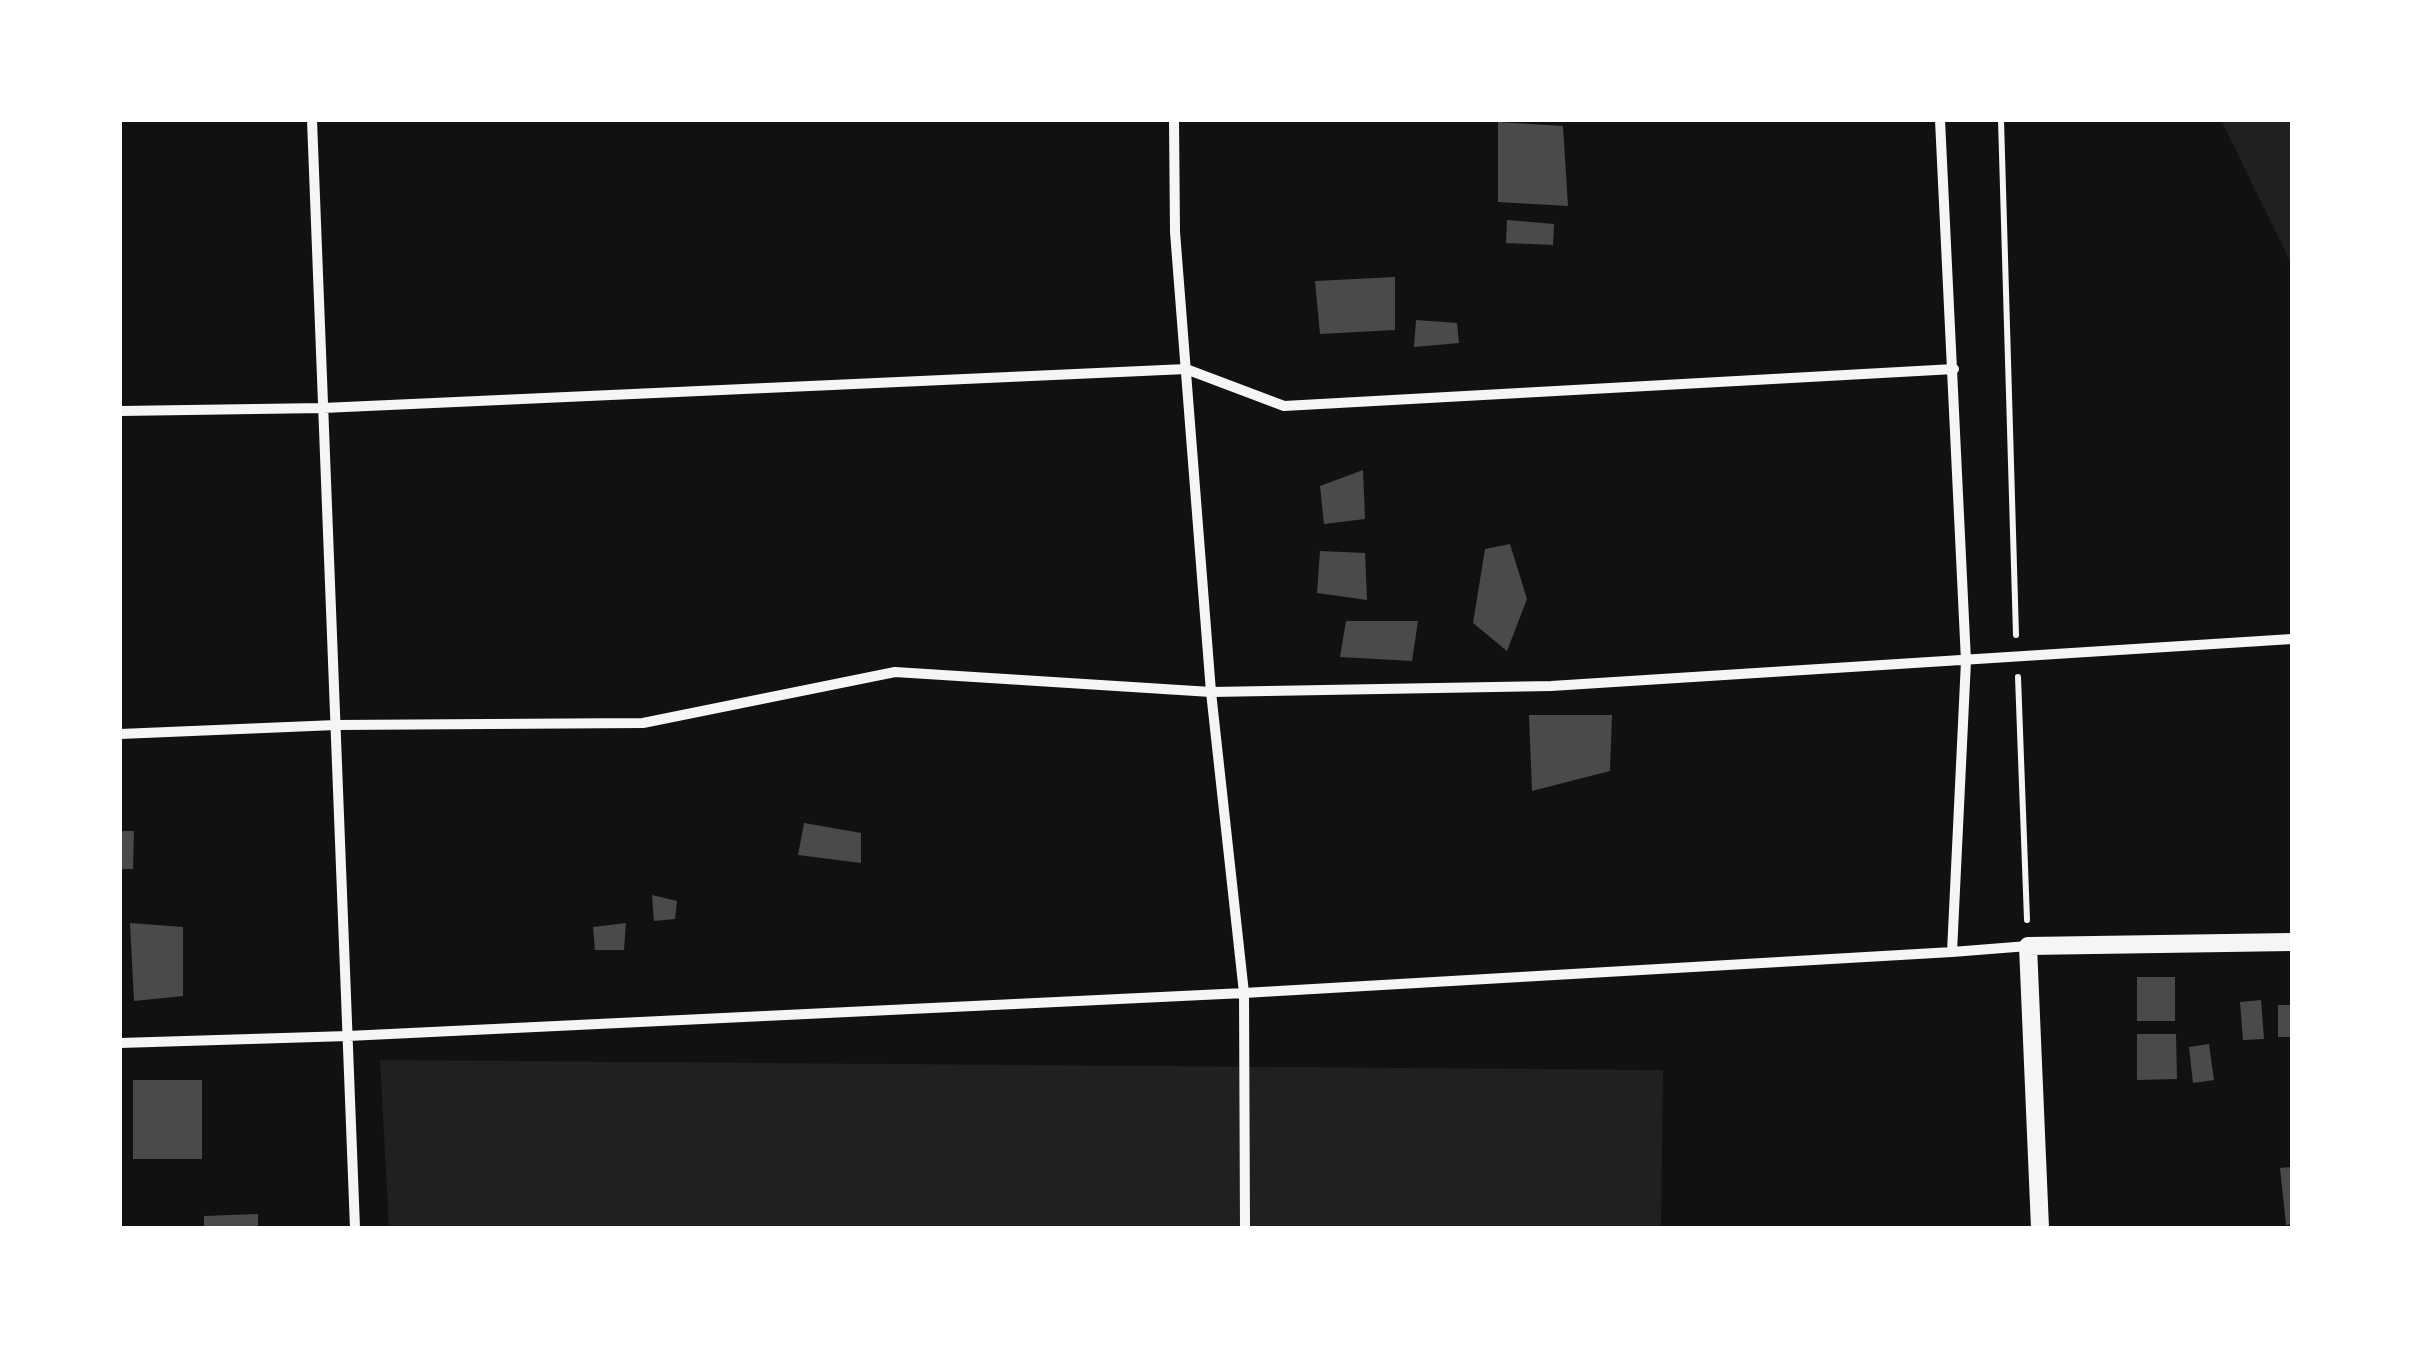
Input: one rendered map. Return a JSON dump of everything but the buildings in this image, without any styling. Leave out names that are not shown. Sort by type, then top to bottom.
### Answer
[{"type":"street","points":[[312,120],[356,1228]]},
{"type":"street","points":[[1174,120],[1175,232],[1211,692],[1244,993],[1245,1228]]},
{"type":"street","points":[[1940,120],[1966,660],[1952,952]]},
{"type":"street","points":[[120,412],[323,408],[1186,369],[1284,406],[1954,369]]},
{"type":"street","points":[[120,734],[336,725],[644,723],[895,672],[1211,692],[1551,686],[2292,638]]},
{"type":"street","points":[[120,1043],[348,1036],[1244,993],[2064,944],[2292,942]]},
{"type":"street","points":[[2028,946],[2040,1228]]},
{"type":"path","points":[[2001,120],[2028,946]]},
{"type":"shaded area","points":[[2221,120],[2292,120],[2292,265]]},
{"type":"shaded area","points":[[380,1060],[1663,1070],[1661,1228],[389,1228]]}]
